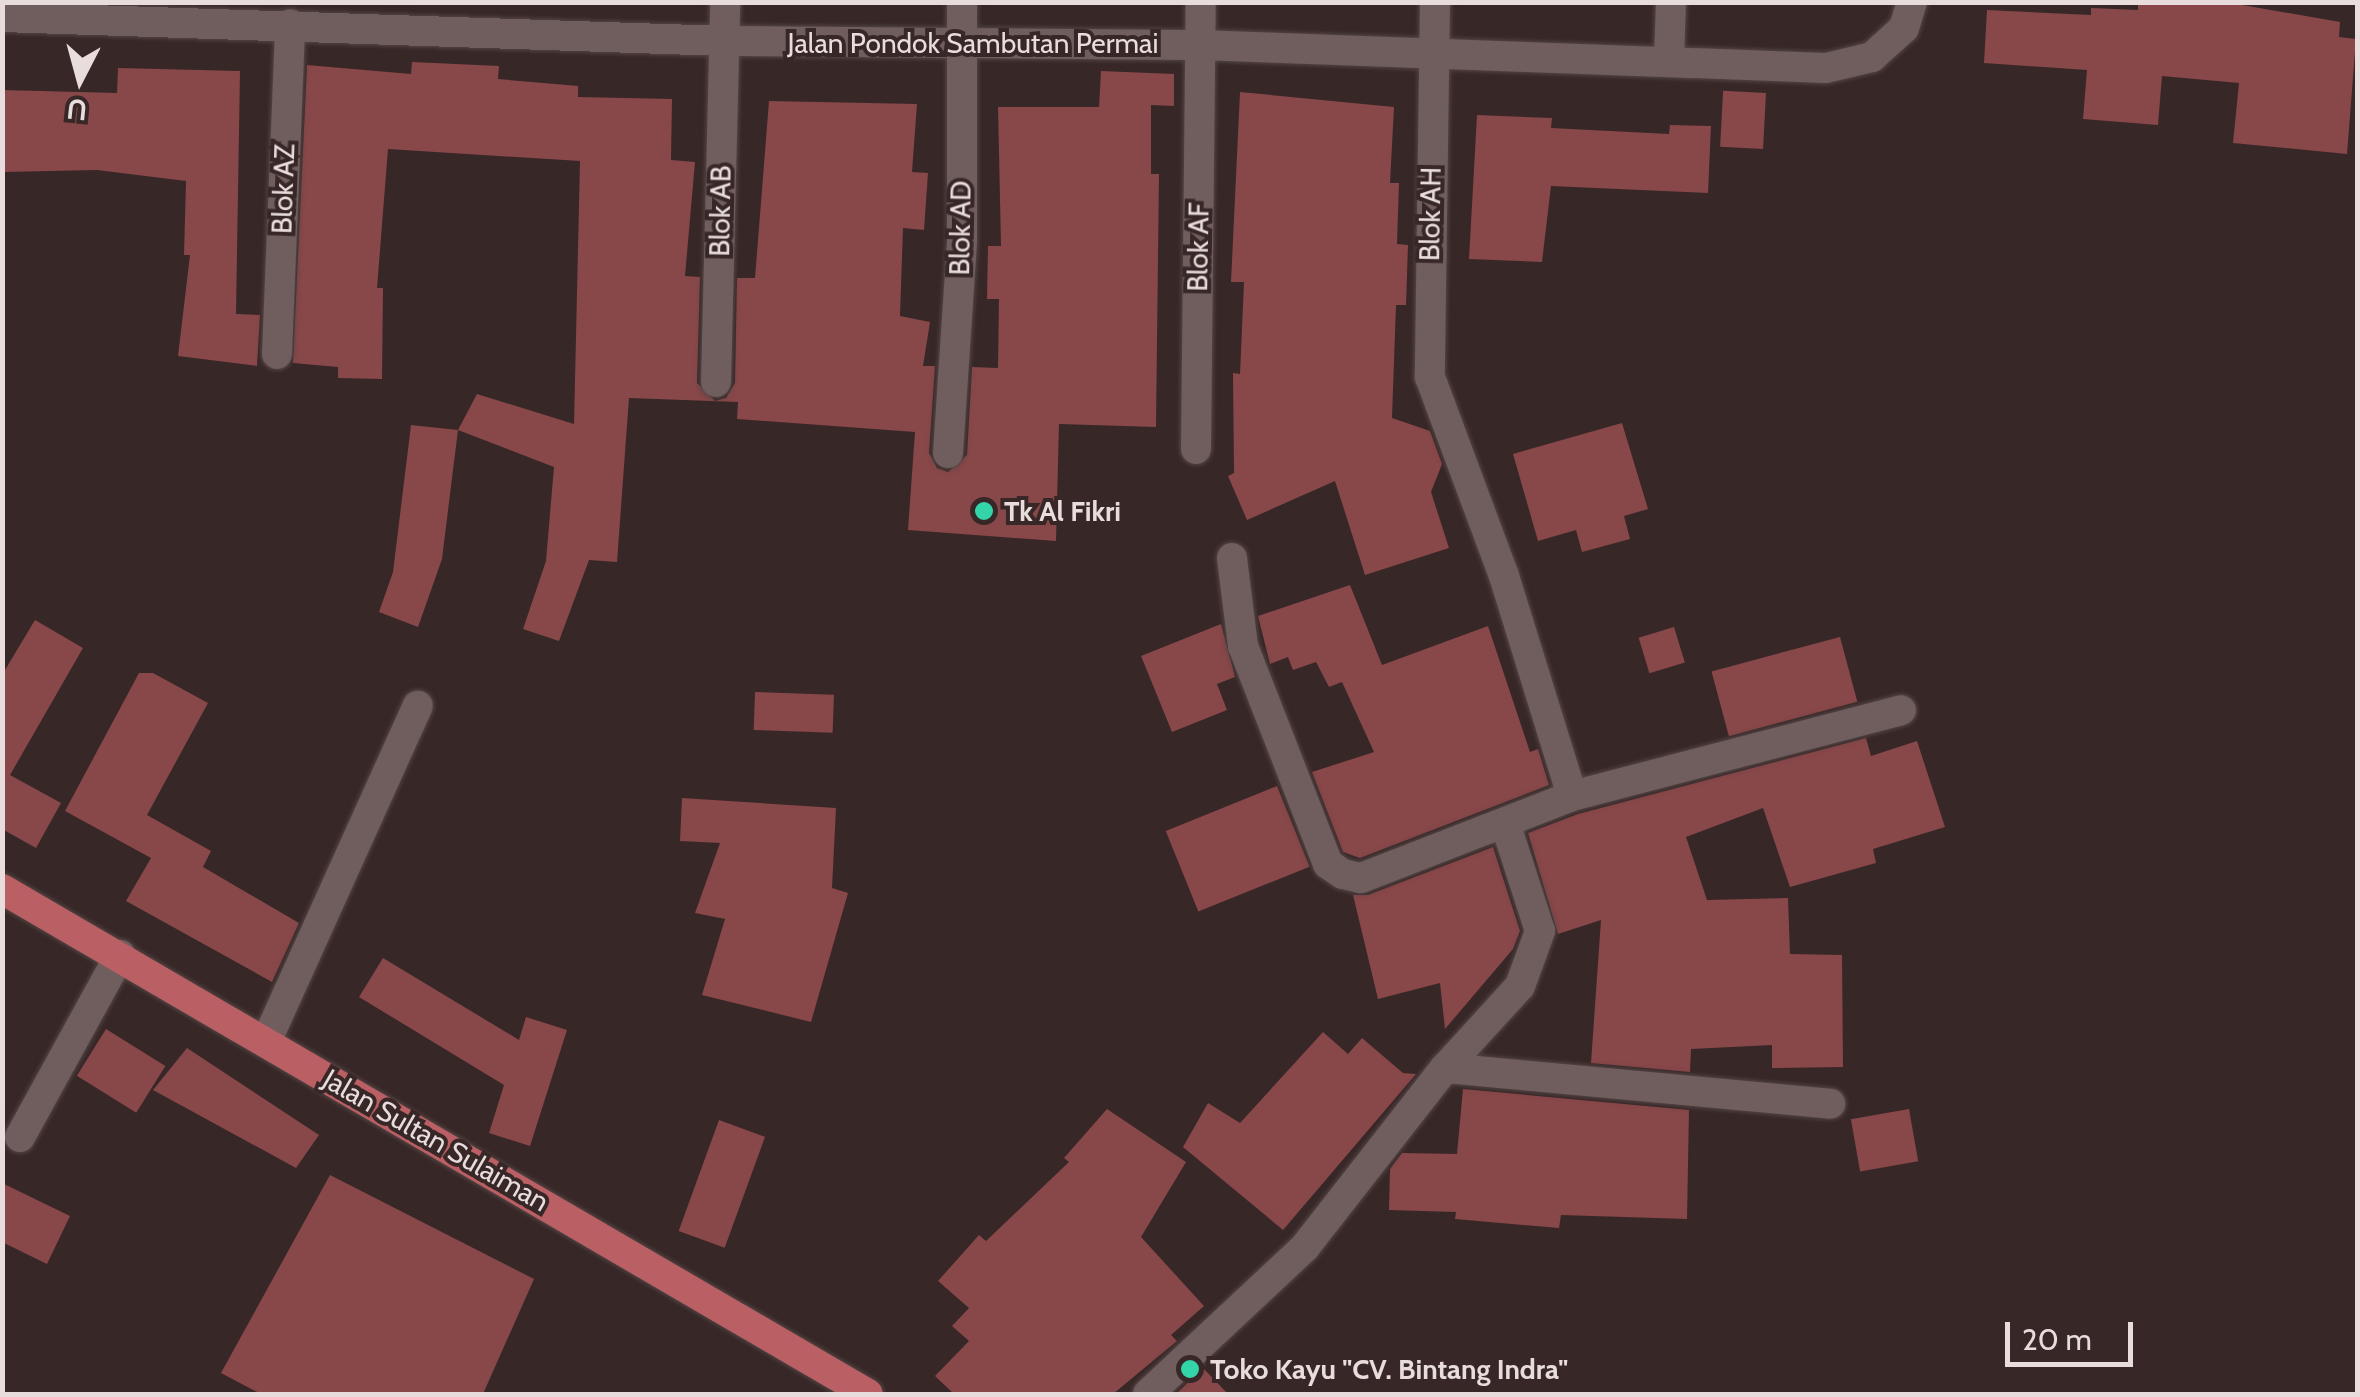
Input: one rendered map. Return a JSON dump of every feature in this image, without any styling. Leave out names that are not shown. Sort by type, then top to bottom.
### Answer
[{"type":"main road","name":"Jalan Sultan Sulaiman","points":[[2,889],[868,1394]]},
{"type":"street","name":"Blok AB","points":[[716,382],[724,2]]},
{"type":"street","name":"Blok AD","points":[[948,453],[962,241],[962,2]]},
{"type":"street","name":"Blok AF","points":[[1196,449],[1202,2]]},
{"type":"street","name":"Blok AH","points":[[1435,2],[1432,387],[1504,576],[1572,796]]},
{"type":"street","points":[[1669,59],[1671,2]]},
{"type":"street","name":"Jalan Pondok Sambutan Permai","points":[[2,16],[724,41],[1200,44],[1826,68],[1872,58],[1904,28],[1912,2]]},
{"type":"street","name":"Blok AZ","points":[[276,354],[290,24]]},
{"type":"street","points":[[1232,558],[1243,646],[1328,864],[1360,878],[1506,826],[1572,796],[1901,710]]},
{"type":"street","points":[[266,1042],[418,706]]},
{"type":"street","points":[[1148,1394],[1304,1247],[1446,1068],[1520,986],[1536,957],[1534,899],[1506,826]]},
{"type":"street","points":[[20,1137],[120,955]]},
{"type":"street","points":[[1446,1068],[1830,1104]]},
{"type":"building","points":[[2138,2],[2225,2],[2340,22],[2339,37],[2356,39],[2347,154],[2233,143],[2239,83],[2162,76],[2158,125],[2083,119],[2087,70],[1984,63],[1987,10],[2091,15],[2091,8],[2138,10]]},
{"type":"building","points":[[412,62],[499,66],[498,79],[578,86],[578,97],[672,99],[671,160],[695,162],[685,276],[700,277],[697,383],[715,401],[726,398],[735,383],[737,278],[755,278],[769,101],[917,104],[912,172],[928,173],[924,230],[903,228],[900,316],[930,322],[923,366],[935,366],[929,453],[937,468],[948,472],[967,455],[972,367],[998,368],[999,299],[987,299],[988,246],[1001,246],[998,107],[1099,107],[1101,71],[1174,74],[1174,106],[1151,105],[1151,174],[1159,174],[1156,427],[1059,424],[1056,541],[908,530],[915,432],[737,419],[738,402],[629,398],[617,562],[589,560],[559,641],[523,629],[546,561],[554,467],[458,430],[477,394],[574,424],[580,161],[388,149],[377,288],[383,288],[382,379],[338,378],[338,367],[293,363],[307,65],[411,74]]},
{"type":"building","points":[[118,68],[240,71],[236,314],[260,315],[257,366],[178,356],[190,255],[184,255],[186,181],[97,170],[2,172],[2,90],[117,93]]},
{"type":"building","points":[[1723,91],[1766,93],[1763,149],[1720,147]]},
{"type":"building","points":[[1240,92],[1394,107],[1390,183],[1399,183],[1397,244],[1408,245],[1406,305],[1396,305],[1392,418],[1430,431],[1442,464],[1431,492],[1449,548],[1365,575],[1335,481],[1247,520],[1228,476],[1234,473],[1233,373],[1240,374],[1244,282],[1231,282]]},
{"type":"building","points":[[1477,115],[1552,118],[1551,128],[1669,134],[1670,125],[1711,126],[1708,193],[1551,186],[1542,262],[1469,259]]},
{"type":"building","points":[[1622,423],[1648,509],[1624,516],[1630,539],[1582,552],[1576,530],[1538,541],[1513,454]]},
{"type":"building","points":[[411,425],[458,430],[442,559],[418,627],[379,612],[393,572]]},
{"type":"building","points":[[1350,585],[1382,665],[1488,626],[1530,752],[1538,749],[1549,785],[1360,858],[1343,852],[1312,772],[1374,752],[1342,682],[1329,687],[1316,662],[1293,670],[1288,657],[1270,664],[1258,616]]},
{"type":"building","points":[[35,620],[83,648],[10,775],[61,803],[36,848],[2,829],[2,675]]},
{"type":"building","points":[[1221,624],[1235,677],[1217,684],[1227,710],[1172,732],[1141,656]]},
{"type":"building","points":[[1674,627],[1685,662],[1649,673],[1639,638]]},
{"type":"building","points":[[1840,637],[1857,702],[1729,736],[1712,671]]},
{"type":"building","points":[[139,673],[153,673],[208,703],[147,815],[211,851],[203,867],[299,923],[272,982],[126,901],[151,858],[65,811]]},
{"type":"building","points":[[755,692],[834,695],[833,733],[754,730]]},
{"type":"building","points":[[1866,738],[1871,756],[1917,741],[1945,827],[1873,849],[1876,863],[1790,887],[1763,808],[1686,837],[1707,900],[1788,898],[1790,954],[1842,955],[1843,1067],[1772,1068],[1772,1045],[1691,1049],[1690,1072],[1591,1063],[1601,920],[1558,934],[1528,833],[1578,814]]},
{"type":"building","points":[[1277,786],[1310,867],[1198,912],[1166,831]]},
{"type":"building","points":[[682,798],[836,808],[832,888],[848,893],[811,1022],[702,995],[725,919],[695,913],[720,843],[680,841]]},
{"type":"building","points":[[1493,847],[1520,931],[1513,949],[1445,1029],[1440,983],[1378,999],[1353,895],[1368,895]]},
{"type":"building","points":[[383,958],[519,1040],[526,1017],[567,1030],[530,1146],[489,1133],[504,1085],[359,997]]},
{"type":"building","points":[[106,1029],[165,1066],[136,1113],[77,1076]]},
{"type":"building","points":[[1323,1032],[1348,1054],[1362,1038],[1403,1073],[1416,1074],[1283,1230],[1183,1147],[1208,1103],[1240,1123]]},
{"type":"building","points":[[187,1048],[319,1135],[296,1168],[153,1090]]},
{"type":"building","points":[[1463,1089],[1689,1110],[1687,1219],[1561,1215],[1559,1228],[1455,1219],[1456,1212],[1389,1210],[1390,1169],[1402,1153],[1457,1154]]},
{"type":"building","points":[[1107,1109],[1186,1162],[1141,1237],[1204,1306],[1171,1335],[1177,1341],[1113,1394],[954,1394],[935,1376],[969,1341],[952,1326],[969,1308],[938,1281],[979,1235],[986,1241],[1069,1162],[1064,1158]]},
{"type":"building","points":[[1909,1109],[1918,1161],[1860,1171],[1851,1119]]},
{"type":"building","points":[[719,1120],[765,1137],[725,1248],[679,1231]]},
{"type":"building","points":[[330,1175],[534,1279],[483,1394],[261,1394],[221,1373]]},
{"type":"building","points":[[2,1183],[70,1216],[47,1264],[2,1242]]},
{"type":"building","points":[[1203,1368],[1228,1394],[1176,1394]]},
{"type":"place","name":"Tk Al Fikri","points":[[984,511]]},
{"type":"place","name":"Toko Kayu \"CV. Bintang Indra\"","points":[[1190,1369]]}]
